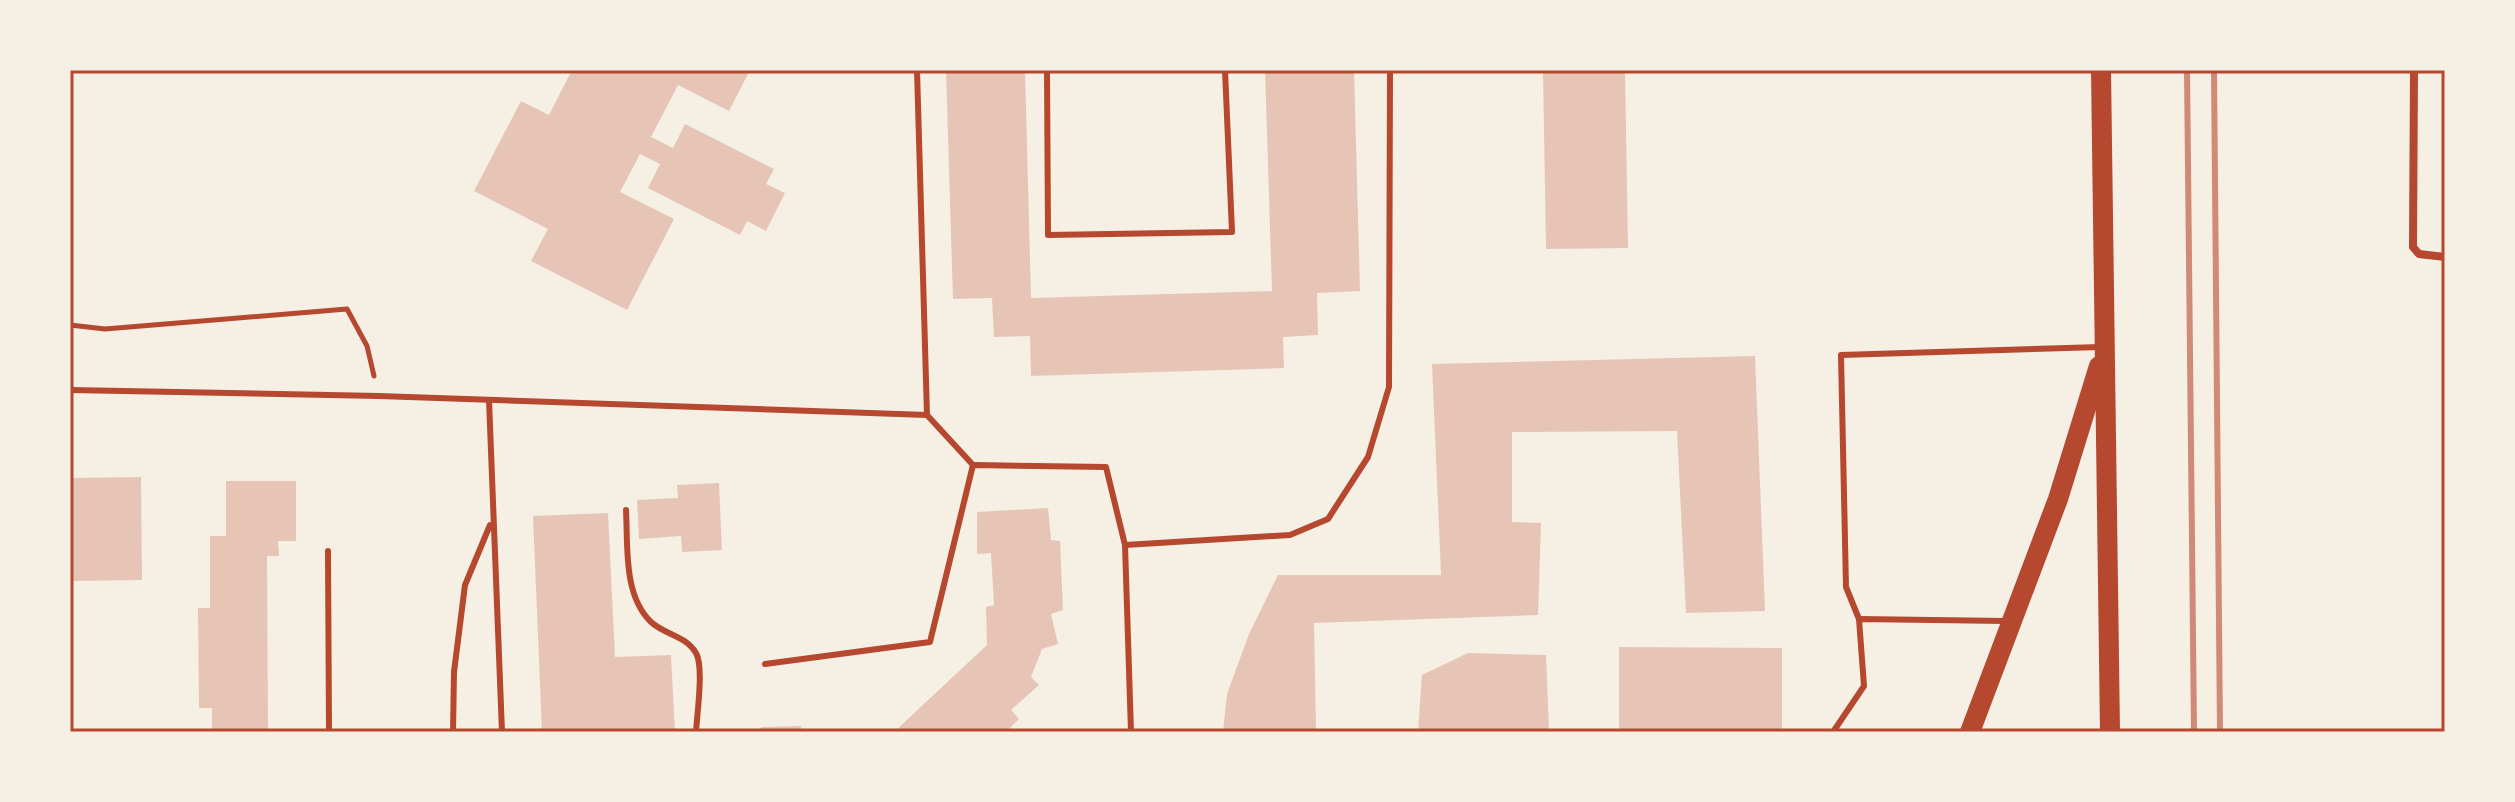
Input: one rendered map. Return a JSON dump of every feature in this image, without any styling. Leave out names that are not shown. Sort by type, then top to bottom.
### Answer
[{"type":"main road","points":[[2101,70],[2110,732]]},
{"type":"main road","points":[[1970,732],[2058,499],[2104,347]]},
{"type":"street","points":[[2414,70],[2413,247],[2419,254],[2445,257]]},
{"type":"lane","points":[[917,70],[927,415],[973,465],[1106,467],[1125,545],[1131,732]]},
{"type":"lane","points":[[1047,70],[1048,235],[1232,232],[1225,70]]},
{"type":"lane","points":[[1125,545],[1290,535],[1328,519],[1368,457],[1389,387],[1390,70]]},
{"type":"lane","points":[[1833,732],[1864,686],[1859,619],[1846,587],[1841,355],[2104,347]]},
{"type":"lane","points":[[70,390],[379,396],[927,415]]},
{"type":"lane","points":[[489,400],[502,732]]},
{"type":"lane","points":[[765,664],[930,642],[973,465]]},
{"type":"lane","points":[[626,510],[630,574],[635,597],[650,621],[684,639],[697,654],[696,732]]},
{"type":"lane","points":[[453,732],[454,672],[465,585],[492,520]]},
{"type":"lane","points":[[328,551],[329,732]]},
{"type":"lane","points":[[1859,619],[2014,621]]},
{"type":"path","points":[[70,325],[105,329],[347,309],[367,346],[379,396]]},
{"type":"building","points":[[572,70],[750,70],[729,111],[678,85],[651,137],[673,148],[685,124],[774,169],[766,184],[785,193],[766,231],[747,221],[740,235],[648,188],[660,164],[640,154],[620,192],[674,219],[627,310],[531,261],[548,229],[474,191],[521,101],[549,115]]},
{"type":"building","points":[[946,70],[1025,70],[1031,298],[1272,291],[1265,70],[1354,70],[1360,291],[1317,293],[1318,335],[1283,337],[1284,368],[1031,376],[1030,336],[994,337],[992,298],[953,299]]},
{"type":"building","points":[[1543,70],[1625,70],[1628,248],[1546,249]]},
{"type":"building","points":[[1755,356],[1765,611],[1686,613],[1677,431],[1512,432],[1512,522],[1541,523],[1538,615],[1314,623],[1316,732],[1223,732],[1227,694],[1249,634],[1278,575],[1441,575],[1432,364]]},
{"type":"building","points":[[141,477],[142,580],[70,581],[70,478]]},
{"type":"building","points":[[226,481],[296,481],[296,541],[278,541],[279,556],[267,556],[268,732],[212,732],[212,708],[199,708],[198,608],[210,608],[210,536],[226,536]]},
{"type":"building","points":[[719,483],[722,550],[682,552],[681,536],[639,539],[637,500],[678,498],[677,485]]},
{"type":"building","points":[[1048,508],[1051,540],[1060,541],[1063,610],[1051,614],[1058,644],[1042,649],[1031,677],[1039,685],[1011,710],[1019,719],[1006,732],[894,732],[987,645],[986,607],[994,605],[991,553],[977,554],[977,512]]},
{"type":"building","points":[[608,513],[615,657],[671,655],[675,732],[542,732],[533,516]]},
{"type":"building","points":[[1619,647],[1782,648],[1782,732],[1619,732]]},
{"type":"building","points":[[1468,653],[1546,655],[1549,732],[1418,732],[1422,675]]},
{"type":"building","points":[[801,726],[802,732],[761,732],[761,727]]},
{"type":"railway","points":[[2187,70],[2194,732]]},
{"type":"railway","points":[[2214,70],[2220,732]]}]
